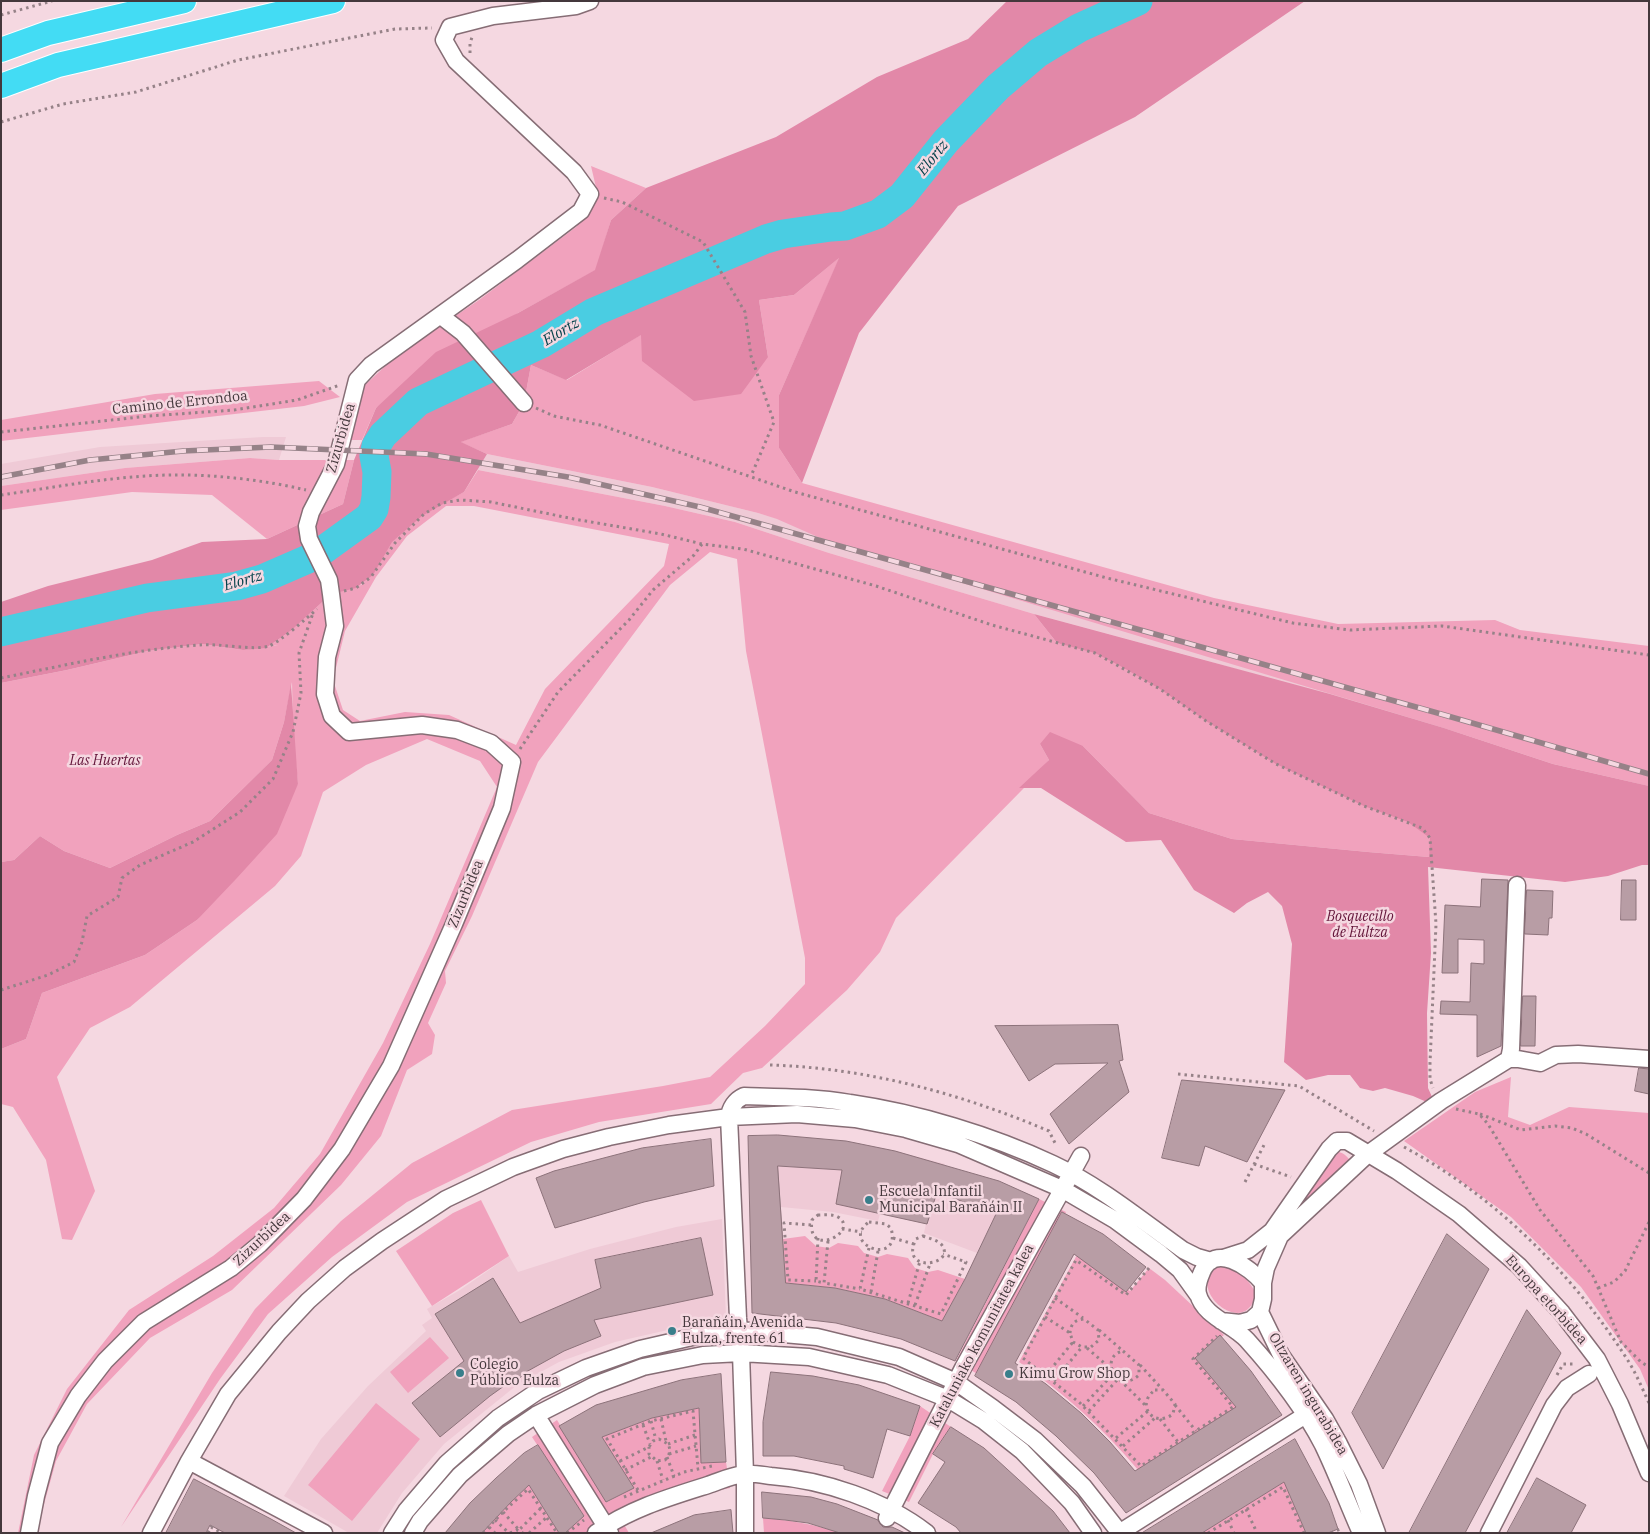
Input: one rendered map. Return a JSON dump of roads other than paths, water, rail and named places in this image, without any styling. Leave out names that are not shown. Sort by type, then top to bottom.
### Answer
[{"type":"highway","points":[[1,50],[48,33],[184,1]]},
{"type":"highway","points":[[1,86],[58,65],[333,1]]},
{"type":"street","name":"Zizurbidea","points":[[29,1533],[36,1496],[50,1443],[78,1396],[105,1361],[144,1322],[231,1268],[260,1244],[304,1199],[342,1149],[391,1066],[454,924],[502,808],[512,762],[491,742],[457,730],[422,725],[349,732],[332,716],[325,694],[328,658],[335,626],[332,594],[329,580],[309,539],[307,526],[311,512],[336,464],[358,380],[371,365],[518,260],[581,211],[590,194],[574,172],[456,61],[444,40],[450,27],[493,16],[576,6],[590,1]]},
{"type":"street","points":[[441,316],[463,332],[524,403]]},
{"type":"street","points":[[1509,1059],[1511,1049],[1517,885]]},
{"type":"street","points":[[151,1533],[189,1461],[228,1394],[278,1332],[308,1301],[346,1268],[382,1241],[446,1199],[512,1167],[563,1149],[609,1136],[729,1117],[797,1114],[855,1119],[906,1129],[958,1144],[1062,1189],[1115,1220],[1180,1270],[1221,1326],[1251,1320],[1260,1312],[1263,1299],[1263,1283],[1272,1252],[1280,1236],[1368,1154],[1441,1101],[1509,1059],[1540,1063],[1556,1055],[1578,1054],[1649,1059]]},
{"type":"street","points":[[745,1533],[741,1353],[729,1117],[730,1109],[738,1098],[744,1096],[800,1098],[850,1103],[894,1111],[954,1127],[1053,1164],[1095,1187],[1182,1250],[1198,1257],[1243,1264],[1257,1275],[1263,1283]]},
{"type":"street","name":"Europa etorbidea","points":[[1217,1259],[1248,1250],[1267,1236],[1329,1149],[1337,1141],[1347,1141],[1397,1171],[1459,1214],[1519,1266],[1562,1313],[1597,1359],[1620,1404],[1649,1473]]},
{"type":"street","name":"Kataluniako komunitatea kalea","points":[[889,1514],[956,1382],[1081,1156]]},
{"type":"street","points":[[1198,1295],[1198,1283],[1204,1266],[1217,1259]]},
{"type":"street","name":"Oltzaren ingurabidea","points":[[1260,1312],[1281,1355],[1340,1444],[1359,1484],[1377,1533]]},
{"type":"street","name":"Oltzaren ingurabidea","points":[[1221,1326],[1239,1332],[1246,1338],[1278,1377],[1322,1444],[1361,1533]]},
{"type":"street","points":[[392,1533],[406,1511],[447,1463],[498,1418],[538,1390],[586,1368],[640,1349],[701,1334],[739,1330],[817,1337],[899,1357],[956,1382],[1035,1440],[1083,1486],[1119,1533],[1304,1416]]},
{"type":"street","points":[[413,1533],[420,1521],[460,1475],[508,1434],[536,1415],[595,1385],[643,1367],[703,1355],[741,1353],[818,1359],[888,1375],[948,1399],[984,1421],[1022,1451],[1072,1503],[1093,1533]]},
{"type":"street","points":[[1488,1533],[1554,1405],[1568,1388],[1589,1374]]},
{"type":"street","points":[[536,1415],[604,1531],[615,1520],[666,1498],[733,1476],[745,1474],[797,1478],[846,1490],[927,1533]]},
{"type":"street","points":[[189,1461],[324,1533]]},
{"type":"waterway","name":"Elortz","points":[[1,632],[147,598],[237,586],[262,579],[315,556],[369,517],[374,509],[376,497],[377,472],[374,456],[376,446],[383,435],[418,402],[541,344],[594,312],[766,239],[783,234],[845,226],[878,214],[902,196],[946,141],[998,87],[1038,53],[1079,28],[1138,1]]},
{"type":"railway","points":[[1,477],[90,460],[183,451],[271,447],[426,454],[568,477],[700,507],[1649,774]]},
{"type":"place","name":"Escuela Infantil Municipal Barañáin II","points":[[869,1200]]},
{"type":"place","name":"Barañáin, Avenida Eulza, frente 61","points":[[672,1331]]},
{"type":"place","name":"Colegio Público Eulza","points":[[460,1373]]},
{"type":"place","name":"Kimu Grow Shop","points":[[1009,1374]]},
{"type":"park label","name":"Las Huertas","points":[[105,761]]},
{"type":"park label","name":"Bosquecillo de Eultza","points":[[1360,926]]}]
